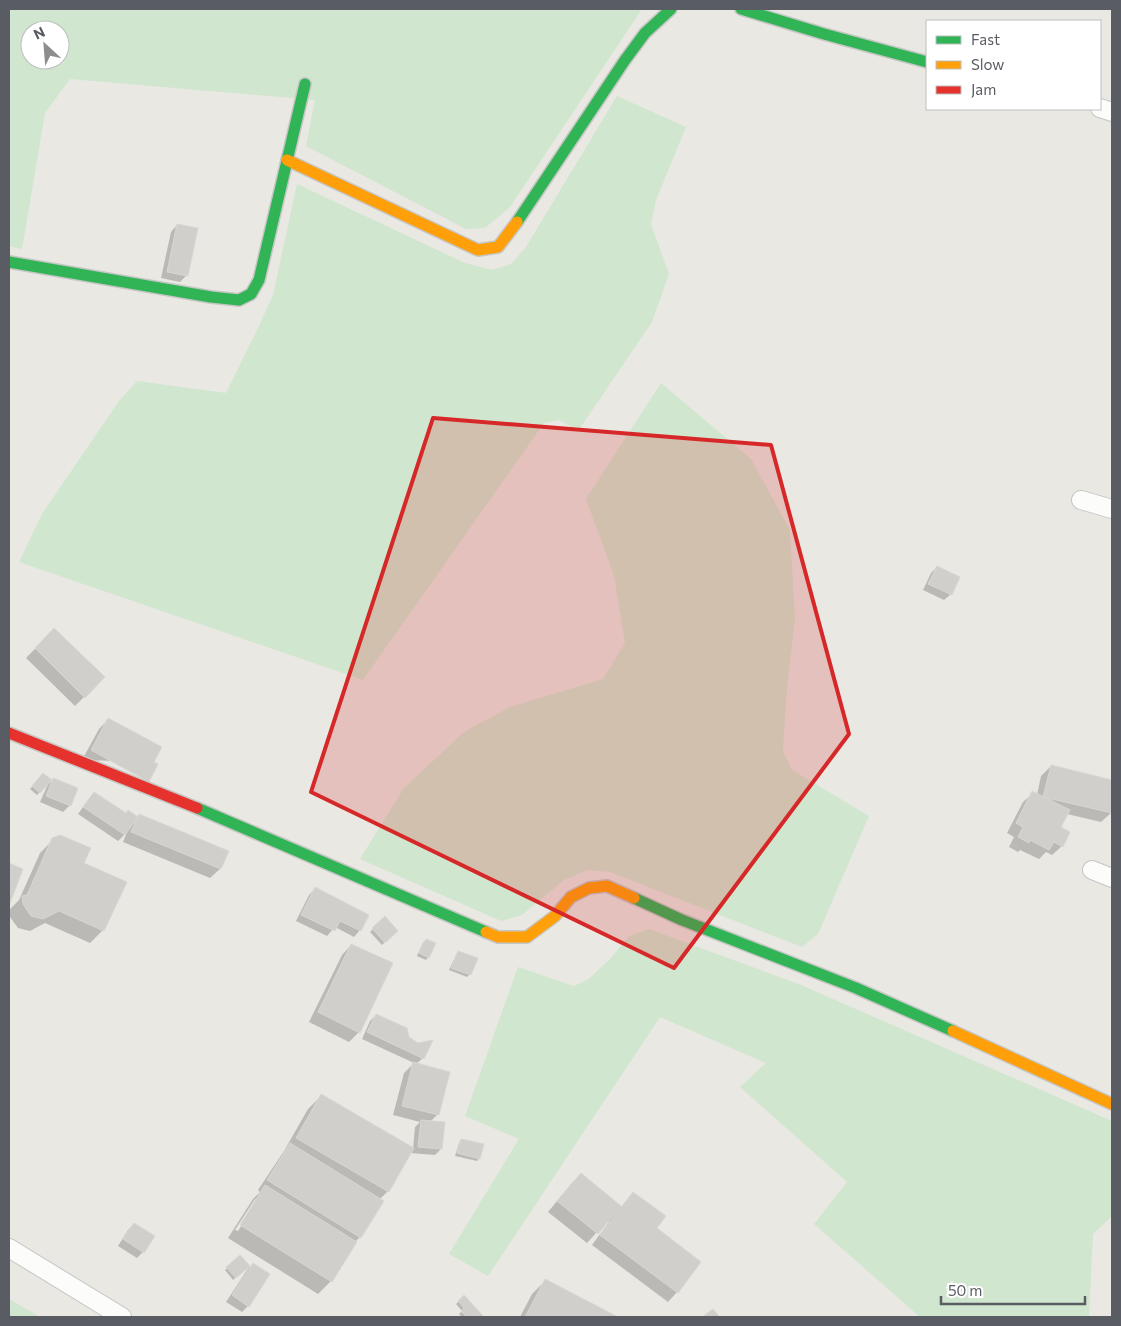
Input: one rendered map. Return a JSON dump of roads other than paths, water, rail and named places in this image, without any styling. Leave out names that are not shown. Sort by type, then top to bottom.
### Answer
[{"type":"street","points":[[287,160],[478,250],[498,246],[522,216],[625,60],[645,33],[671,9]]},
{"type":"street","points":[[741,9],[926,62]]},
{"type":"street","points":[[9,262],[211,297],[239,300],[250,294],[259,280],[305,84]]},
{"type":"street","points":[[1081,500],[1112,509]]},
{"type":"street","points":[[9,733],[204,811],[498,937],[527,936],[555,916],[571,898],[589,888],[607,886],[682,920],[856,988],[1112,1104]]},
{"type":"street","points":[[1092,870],[1112,878]]},
{"type":"street","points":[[9,1248],[122,1317]]}]
